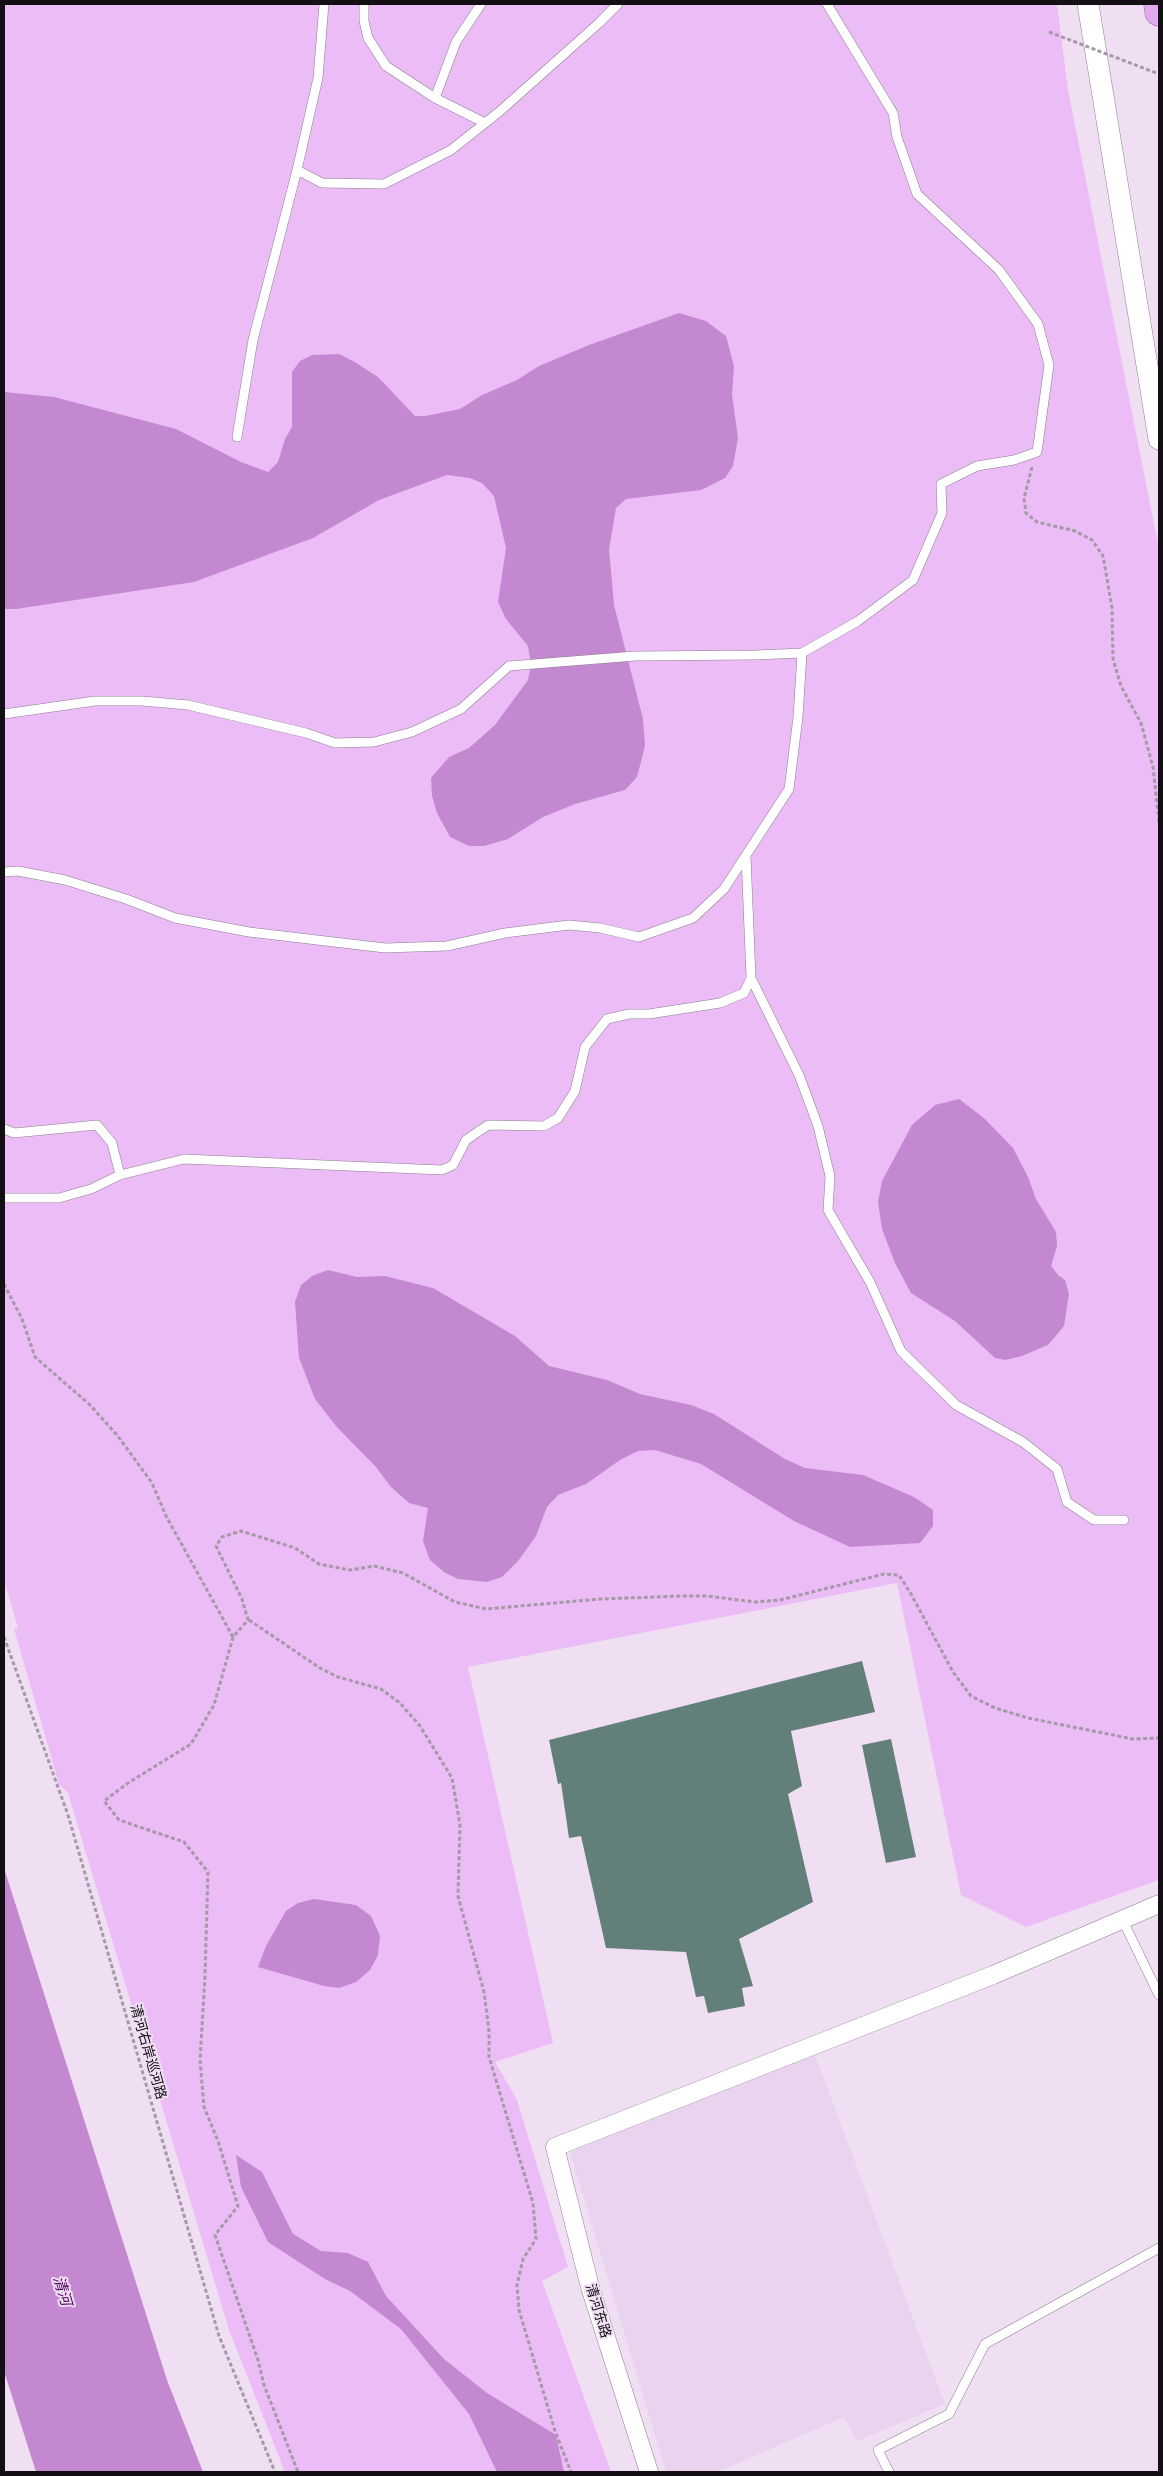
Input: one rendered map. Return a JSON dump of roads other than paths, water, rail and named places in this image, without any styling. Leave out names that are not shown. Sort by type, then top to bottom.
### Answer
[{"type":"highway","points":[[1158,4],[1159,12]]},
{"type":"street","points":[[1088,4],[1159,439]]},
{"type":"street","points":[[1122,1919],[1159,1904]]},
{"type":"street","name":"清河东路","points":[[649,2472],[590,2287],[555,2147],[993,1975],[1122,1919]]},
{"type":"lane","points":[[237,436],[253,340],[297,170],[318,78],[324,4]]},
{"type":"lane","points":[[364,4],[364,21],[368,38],[386,66],[435,98],[485,122]]},
{"type":"lane","points":[[435,98],[456,42],[482,4]]},
{"type":"lane","points":[[297,170],[322,183],[384,184],[451,150],[599,23],[618,4]]},
{"type":"lane","points":[[4,714],[95,701],[142,701],[188,705],[306,733],[335,743],[374,742],[394,738],[433,724],[461,709],[509,666],[635,656],[802,653],[858,621],[913,580],[942,513],[941,484],[977,466],[1014,460],[1037,452],[1050,365],[1038,324],[999,270],[917,194],[897,137],[893,113],[827,4]]},
{"type":"lane","points":[[4,872],[18,871],[65,880],[126,899],[175,918],[249,932],[385,948],[447,946],[505,932],[569,925],[600,928],[639,937],[693,918],[724,889],[789,788],[798,717],[802,653]]},
{"type":"lane","points":[[746,856],[752,978],[799,1075],[818,1126],[830,1176],[828,1210],[870,1282],[901,1351],[956,1405],[1023,1442],[1056,1469],[1067,1502],[1094,1520],[1124,1520]]},
{"type":"lane","points":[[4,1198],[60,1198],[91,1189],[120,1175],[184,1159],[442,1170],[453,1165],[466,1140],[488,1125],[544,1126],[558,1118],[575,1091],[586,1047],[607,1019],[629,1014],[649,1014],[720,1003],[744,993],[752,978]]},
{"type":"lane","points":[[4,1130],[14,1133],[97,1125],[112,1143],[120,1175]]},
{"type":"lane","points":[[1122,1919],[1159,1995]]},
{"type":"lane","points":[[889,2472],[878,2450],[949,2414],[984,2344],[1159,2248]]},
{"type":"water","points":[[679,313],[706,321],[726,336],[734,366],[732,395],[738,438],[733,466],[725,478],[701,490],[626,499],[616,508],[609,549],[614,605],[643,719],[645,746],[637,777],[625,790],[575,804],[543,817],[508,839],[484,846],[469,846],[450,837],[437,813],[432,796],[431,778],[449,757],[469,748],[495,725],[528,680],[531,665],[528,646],[506,619],[498,602],[506,548],[494,496],[482,483],[470,478],[447,475],[379,500],[313,538],[194,582],[16,609],[4,609],[4,392],[54,397],[176,429],[241,462],[268,472],[278,462],[285,439],[292,427],[292,372],[300,361],[312,355],[339,354],[353,361],[378,377],[415,416],[425,416],[460,409],[482,395],[517,380],[539,366],[589,345]]},
{"type":"water","points":[[959,1099],[985,1119],[1013,1148],[1028,1177],[1036,1199],[1056,1232],[1057,1246],[1051,1266],[1065,1280],[1069,1294],[1064,1326],[1048,1345],[1022,1356],[1005,1360],[995,1358],[955,1321],[911,1293],[895,1263],[882,1229],[878,1202],[882,1181],[912,1125],[935,1105]]},
{"type":"water","points":[[328,1270],[357,1277],[385,1276],[433,1288],[515,1336],[549,1366],[607,1380],[640,1394],[691,1405],[714,1414],[785,1459],[805,1468],[863,1475],[914,1497],[933,1510],[933,1526],[920,1543],[850,1547],[794,1521],[701,1464],[655,1450],[638,1451],[620,1460],[586,1484],[558,1495],[547,1507],[536,1536],[518,1561],[502,1577],[487,1582],[458,1579],[444,1572],[430,1560],[423,1541],[428,1508],[409,1503],[391,1487],[376,1467],[336,1426],[315,1399],[299,1358],[295,1302],[301,1285],[312,1276]]},
{"type":"water","name":"清河","points":[[4,1868],[167,2380],[203,2472],[36,2472],[4,2371]]},
{"type":"water","points":[[314,1899],[356,1905],[371,1916],[380,1936],[378,1955],[370,1970],[356,1982],[339,1988],[324,1986],[258,1967],[266,1946],[286,1911],[298,1903]]},
{"type":"water","points":[[236,2155],[262,2172],[293,2234],[321,2251],[348,2253],[368,2262],[386,2296],[444,2359],[487,2393],[556,2435],[564,2472],[497,2472],[469,2414],[401,2329],[350,2291],[325,2279],[268,2242],[241,2187]]}]
